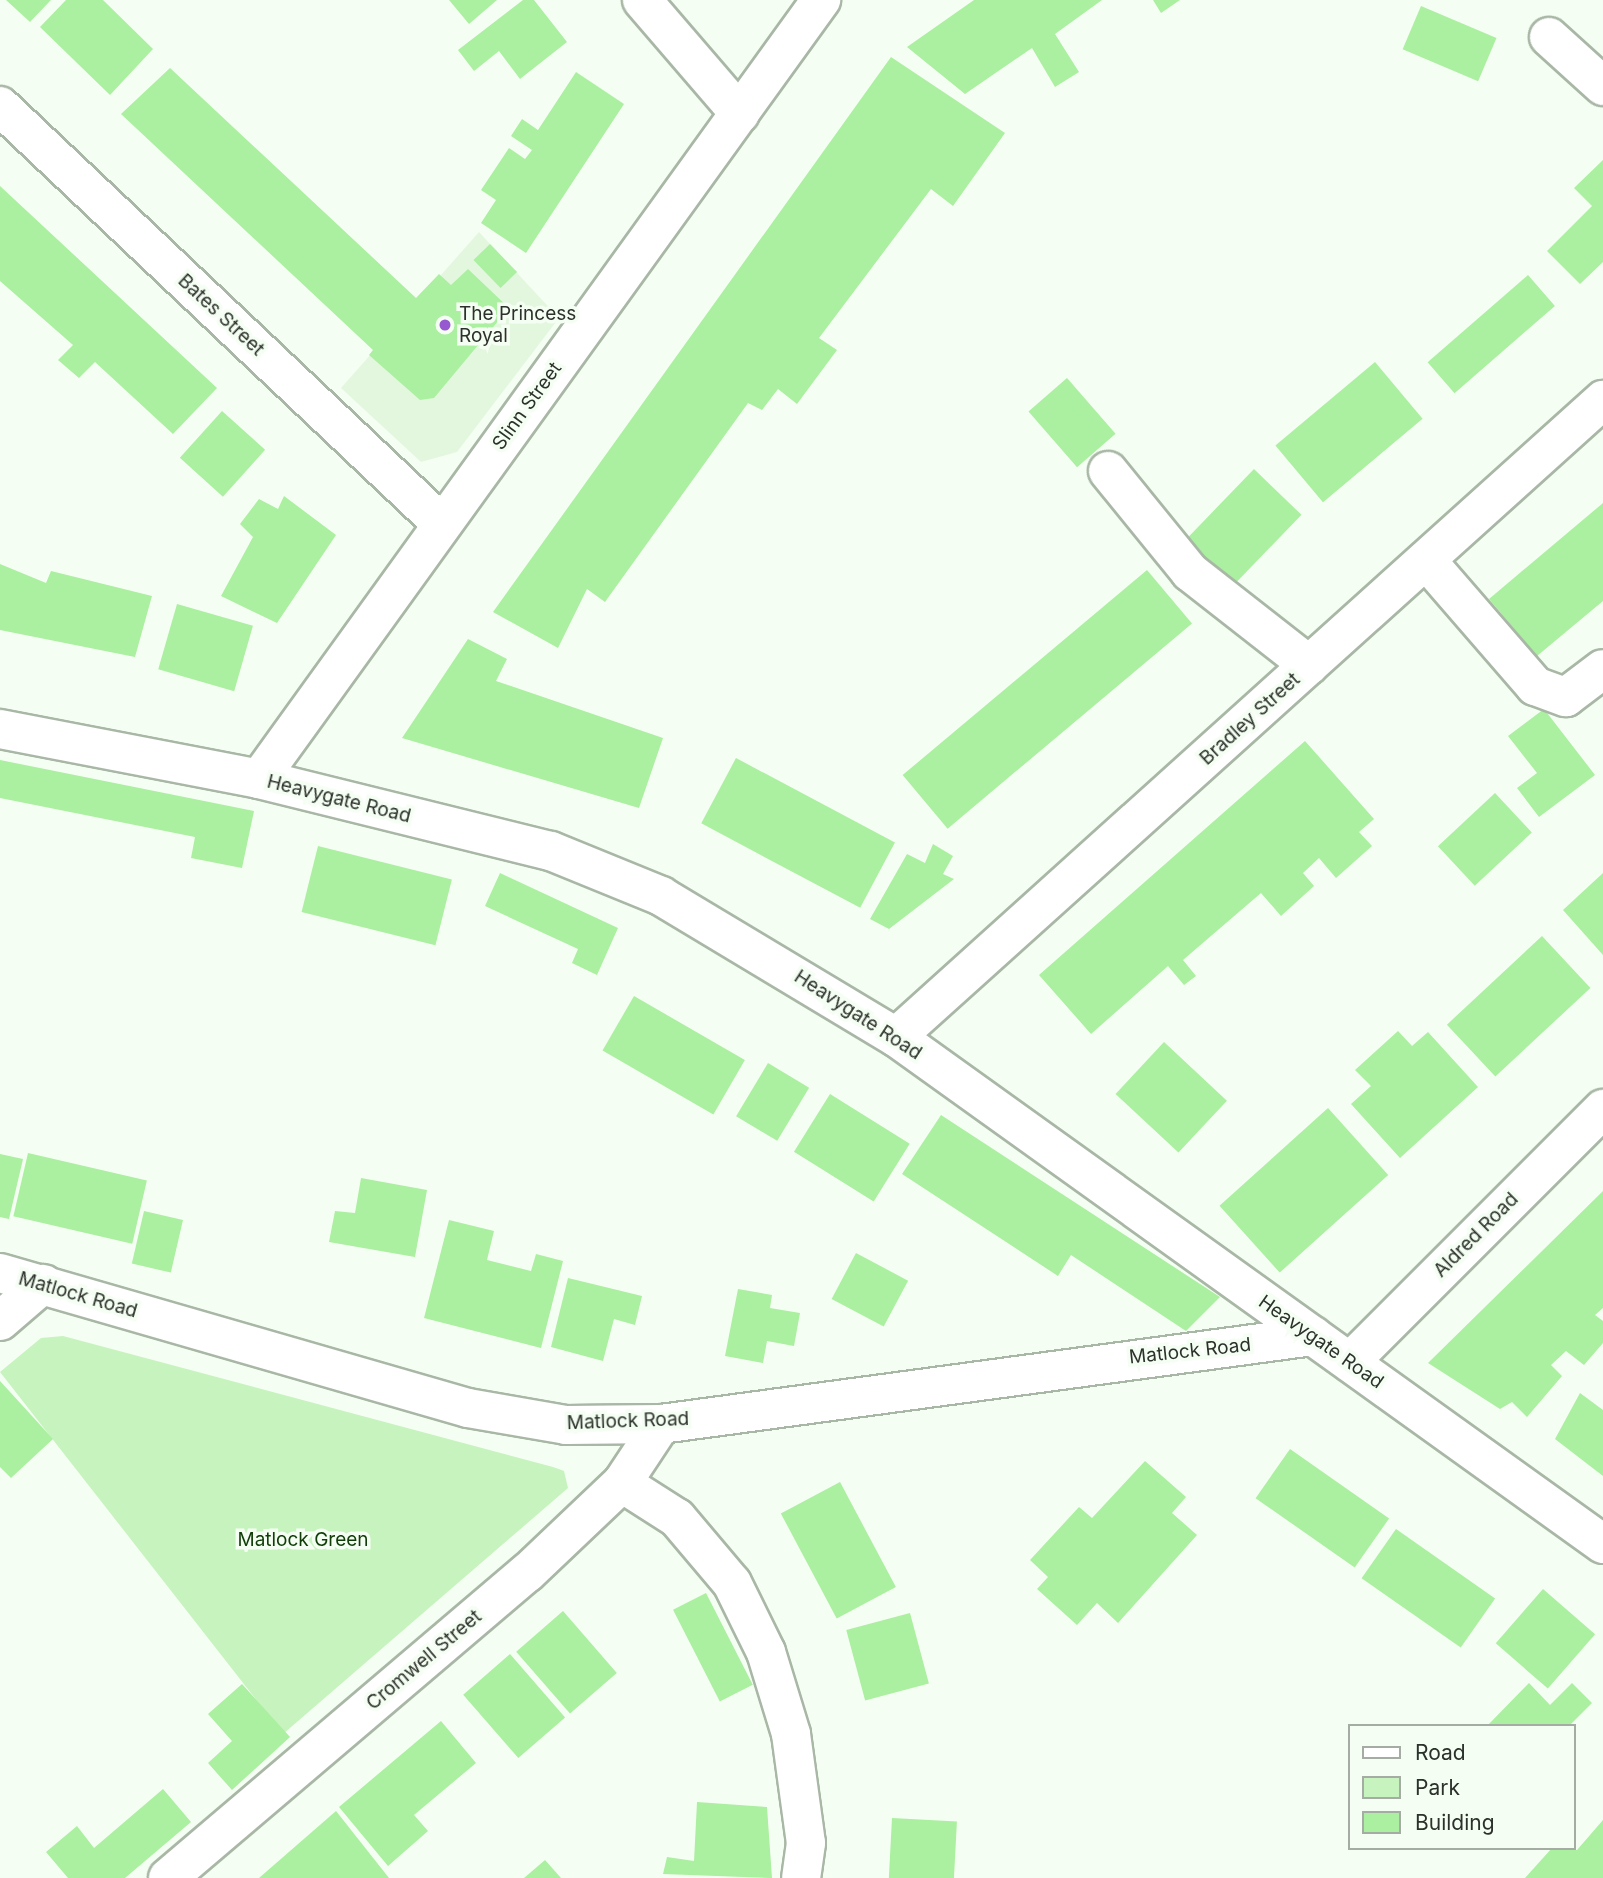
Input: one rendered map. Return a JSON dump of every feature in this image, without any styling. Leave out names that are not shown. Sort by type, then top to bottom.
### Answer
[{"type":"street","points":[[642,0],[740,114]]},
{"type":"street","name":"Slinn Street","points":[[259,779],[441,523],[821,0]]},
{"type":"street","points":[[1549,37],[1603,86]]},
{"type":"street","name":"Bates Street","points":[[0,106],[441,523]]},
{"type":"street","name":"Bradley Street","points":[[896,1037],[1603,400]]},
{"type":"street","points":[[1108,471],[1189,572],[1309,665]]},
{"type":"street","points":[[1426,560],[1535,686],[1566,696],[1603,669]]},
{"type":"street","name":"Heavygate Road","points":[[0,729],[259,779],[564,856],[661,896],[896,1037],[1603,1544]]},
{"type":"street","name":"Aldred Road","points":[[1350,1362],[1603,1109]]},
{"type":"street","name":"Matlock Road","points":[[0,1273],[468,1408],[566,1425],[661,1424],[1312,1336]]},
{"type":"street","points":[[0,1321],[43,1284]]},
{"type":"street","name":"Cromwell Street","points":[[168,1878],[527,1573],[622,1483],[661,1424]]},
{"type":"street","points":[[622,1483],[677,1518],[724,1574],[766,1652],[791,1734],[806,1843],[800,1878]]},
{"type":"shaded area","points":[[479,232],[559,318],[457,452],[421,462],[341,388]]},
{"type":"green space","name":"Matlock Green","points":[[63,1336],[553,1467],[564,1471],[568,1488],[283,1734],[0,1372],[41,1338]]},
{"type":"building","points":[[6,0],[51,0],[30,22]]},
{"type":"building","points":[[66,0],[103,0],[153,49],[110,95],[40,27]]},
{"type":"building","points":[[449,0],[497,0],[469,24]]},
{"type":"building","points":[[523,0],[534,0],[567,42],[520,79],[499,51],[474,71],[458,50]]},
{"type":"building","points":[[974,0],[1102,0],[1055,34],[1079,72],[1055,87],[1032,48],[965,94],[907,47]]},
{"type":"building","points":[[1153,0],[1180,0],[1161,13]]},
{"type":"building","points":[[1421,6],[1496,38],[1478,81],[1403,49]]},
{"type":"building","points":[[891,57],[1005,133],[953,206],[931,189],[819,338],[837,350],[797,404],[778,389],[762,410],[748,403],[605,602],[587,589],[558,648],[493,612]]},
{"type":"building","points":[[170,68],[416,298],[439,274],[451,285],[468,269],[509,308],[434,398],[420,400],[369,355],[373,350],[121,114]]},
{"type":"building","points":[[576,72],[624,104],[526,253],[481,223],[496,200],[481,190],[509,148],[525,159],[532,150],[511,136],[522,119],[538,130]]},
{"type":"building","points":[[1603,160],[1603,262],[1580,284],[1547,251],[1592,206],[1574,188]]},
{"type":"building","points":[[0,186],[217,388],[173,434],[95,362],[79,378],[58,360],[73,345],[0,281]]},
{"type":"building","points":[[490,244],[517,272],[501,288],[473,260]]},
{"type":"building","points":[[1528,275],[1555,306],[1455,393],[1428,362]]},
{"type":"building","points":[[1375,362],[1423,419],[1323,502],[1275,446]]},
{"type":"building","points":[[1067,378],[1116,434],[1077,467],[1029,411]]},
{"type":"building","points":[[222,411],[265,450],[223,497],[180,458]]},
{"type":"building","points":[[1254,469],[1301,515],[1225,594],[1178,548]]},
{"type":"building","points":[[284,496],[336,535],[277,623],[221,596],[253,537],[240,524],[259,499],[278,509]]},
{"type":"building","points":[[1603,503],[1603,601],[1537,656],[1489,599]]},
{"type":"building","points":[[0,564],[46,583],[51,571],[152,596],[135,657],[0,630]]},
{"type":"building","points":[[1147,570],[1192,624],[948,829],[903,775]]},
{"type":"building","points":[[177,604],[253,626],[234,691],[158,669]]},
{"type":"building","points":[[468,639],[507,659],[496,681],[663,738],[639,808],[402,738]]},
{"type":"building","points":[[1544,709],[1595,775],[1539,817],[1517,788],[1537,773],[1508,736]]},
{"type":"building","points":[[1305,741],[1374,819],[1359,832],[1372,846],[1336,878],[1319,858],[1303,873],[1314,886],[1281,916],[1261,893],[1183,960],[1196,976],[1184,985],[1168,966],[1091,1034],[1039,975]]},
{"type":"building","points":[[736,758],[895,843],[860,908],[701,823]]},
{"type":"building","points":[[0,760],[254,811],[242,868],[191,858],[195,837],[0,798]]},
{"type":"building","points":[[1495,793],[1532,832],[1475,886],[1438,846]]},
{"type":"building","points":[[933,844],[953,856],[943,874],[954,879],[889,929],[870,919],[907,854],[925,863]]},
{"type":"building","points":[[318,846],[452,879],[435,945],[302,912]]},
{"type":"building","points":[[500,873],[618,928],[597,975],[572,963],[578,949],[485,906]]},
{"type":"building","points":[[1603,873],[1603,955],[1563,910]]},
{"type":"building","points":[[1542,936],[1590,988],[1495,1077],[1447,1025]]},
{"type":"building","points":[[634,996],[745,1060],[713,1115],[603,1051]]},
{"type":"building","points":[[1398,1031],[1412,1046],[1428,1032],[1478,1087],[1400,1158],[1351,1104],[1371,1086],[1355,1070]]},
{"type":"building","points":[[1164,1042],[1227,1101],[1178,1153],[1116,1094]]},
{"type":"building","points":[[768,1063],[809,1088],[777,1141],[736,1116]]},
{"type":"building","points":[[830,1094],[910,1144],[874,1201],[794,1152]]},
{"type":"building","points":[[1328,1108],[1388,1175],[1280,1273],[1220,1206]]},
{"type":"building","points":[[941,1115],[1220,1297],[1186,1331],[1071,1255],[1058,1276],[902,1174]]},
{"type":"building","points":[[28,1153],[147,1180],[132,1244],[13,1216]]},
{"type":"building","points":[[0,1154],[23,1159],[9,1219],[0,1217]]},
{"type":"building","points":[[361,1178],[427,1190],[415,1257],[329,1242],[335,1211],[355,1213]]},
{"type":"building","points":[[1603,1191],[1603,1308],[1595,1315],[1603,1321],[1603,1343],[1584,1365],[1566,1351],[1551,1365],[1562,1376],[1527,1417],[1512,1402],[1500,1409],[1428,1363]]},
{"type":"building","points":[[144,1211],[183,1220],[171,1273],[132,1264]]},
{"type":"building","points":[[449,1220],[494,1231],[487,1260],[531,1271],[536,1254],[563,1261],[541,1348],[424,1318]]},
{"type":"building","points":[[856,1253],[908,1281],[884,1327],[832,1299]]},
{"type":"building","points":[[568,1278],[642,1296],[635,1325],[614,1319],[603,1361],[551,1347]]},
{"type":"building","points":[[738,1289],[772,1295],[770,1308],[800,1313],[794,1346],[767,1341],[763,1363],[725,1356]]},
{"type":"building","points":[[0,1381],[53,1439],[11,1478],[0,1467]]},
{"type":"building","points":[[1580,1393],[1603,1410],[1603,1476],[1555,1439]]},
{"type":"building","points":[[1290,1449],[1389,1518],[1355,1568],[1256,1498]]},
{"type":"building","points":[[1145,1461],[1186,1497],[1172,1513],[1197,1535],[1118,1623],[1097,1603],[1077,1625],[1037,1589],[1048,1577],[1030,1560],[1079,1507],[1092,1518]]},
{"type":"building","points":[[840,1482],[896,1587],[837,1619],[781,1513]]},
{"type":"building","points":[[1396,1529],[1495,1598],[1461,1648],[1362,1578]]},
{"type":"building","points":[[1543,1589],[1595,1634],[1548,1689],[1496,1643]]},
{"type":"building","points":[[706,1593],[753,1685],[720,1702],[673,1610]]},
{"type":"building","points":[[563,1611],[617,1673],[570,1714],[516,1652]]},
{"type":"building","points":[[910,1613],[929,1684],[865,1701],[846,1630]]},
{"type":"building","points":[[510,1654],[565,1717],[518,1758],[463,1695]]},
{"type":"building","points":[[1529,1683],[1550,1705],[1572,1683],[1592,1703],[1571,1724],[1489,1724]]},
{"type":"building","points":[[242,1684],[290,1737],[232,1790],[208,1763],[232,1741],[208,1714]]},
{"type":"building","points":[[441,1721],[476,1763],[414,1815],[428,1831],[388,1866],[339,1807]]},
{"type":"building","points":[[163,1789],[191,1822],[125,1878],[68,1878],[46,1852],[77,1826],[94,1848]]},
{"type":"building","points":[[697,1802],[767,1807],[772,1878],[663,1874],[667,1857],[694,1861]]},
{"type":"building","points":[[336,1811],[389,1878],[259,1878]]},
{"type":"building","points":[[892,1818],[957,1821],[954,1878],[889,1878]]},
{"type":"building","points":[[1603,1820],[1603,1878],[1525,1878],[1550,1850],[1577,1850]]},
{"type":"building","points":[[545,1860],[561,1878],[524,1878]]},
{"type":"place","name":"The Princess Royal","points":[[445,325]]}]
